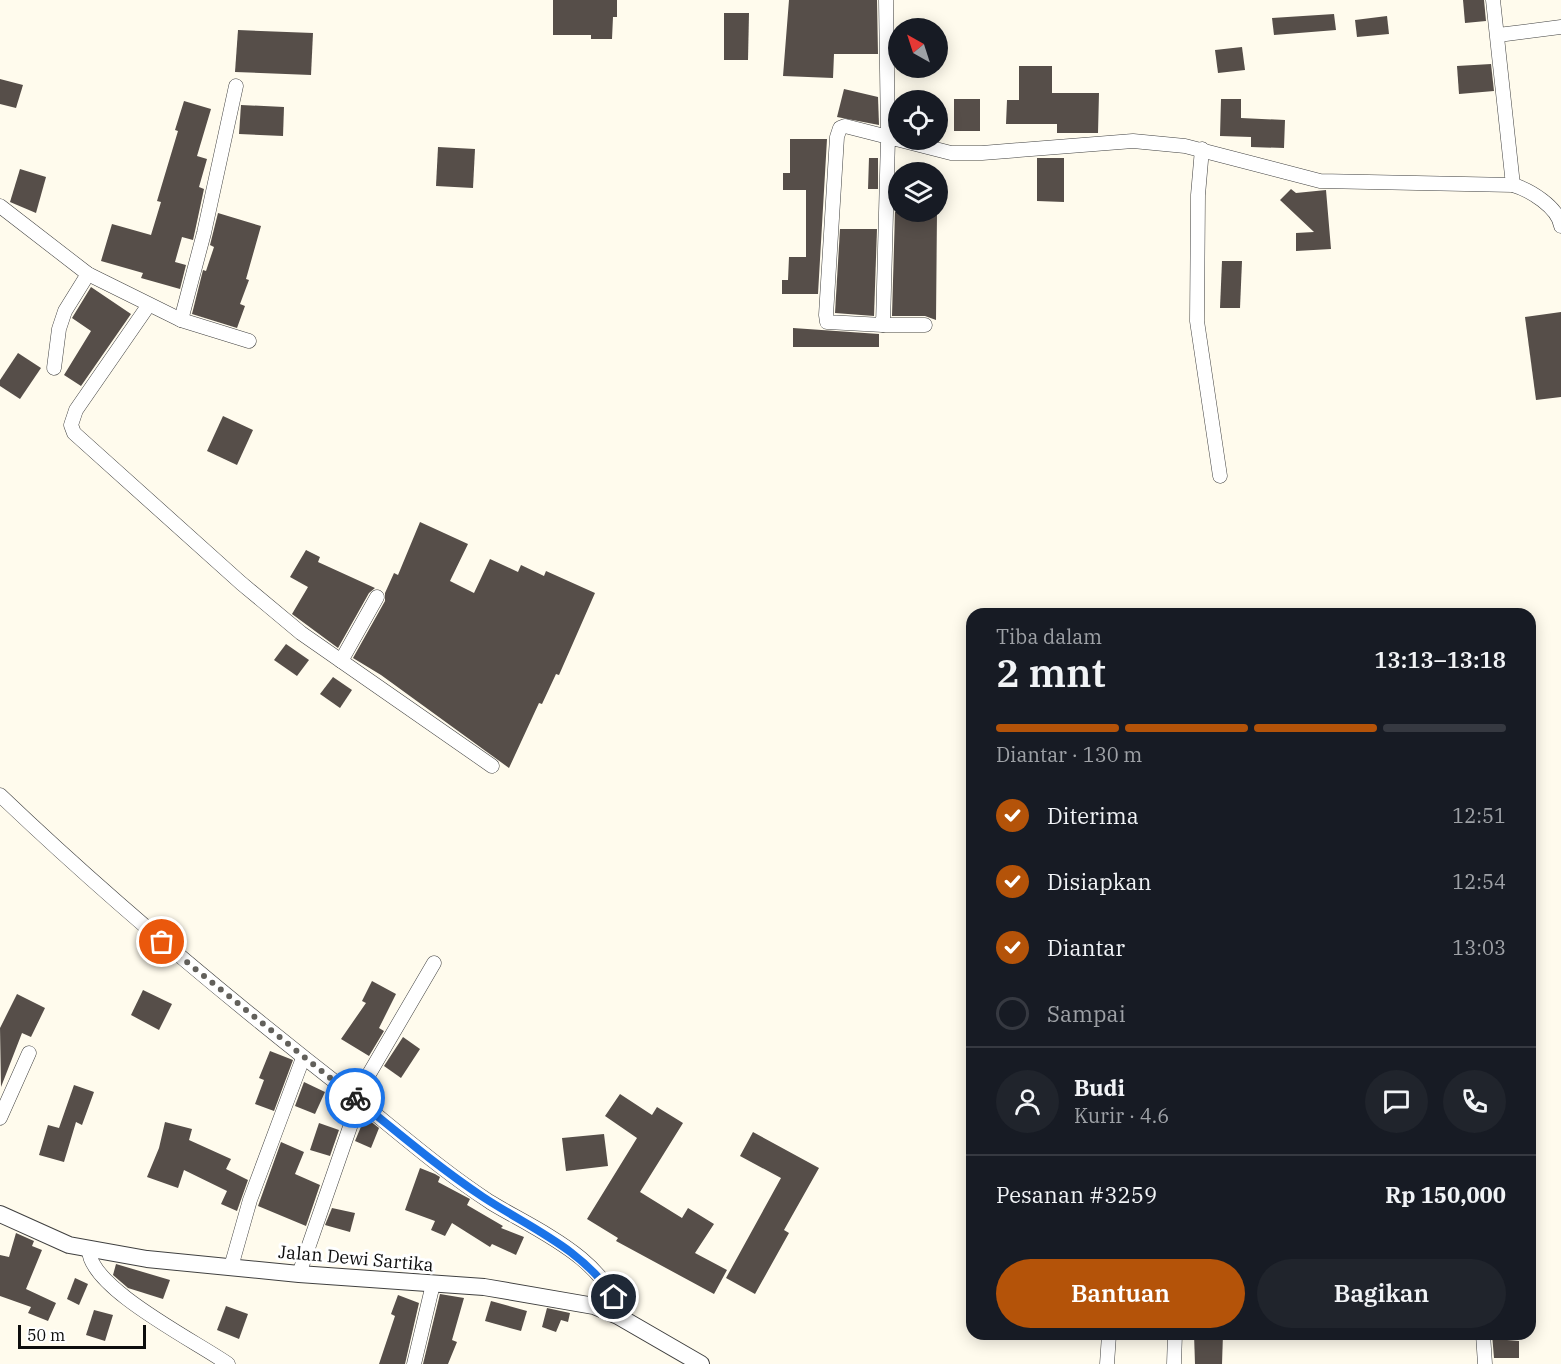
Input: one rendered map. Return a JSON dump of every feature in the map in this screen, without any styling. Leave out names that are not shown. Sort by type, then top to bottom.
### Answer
[{"type":"street","points":[[883,325],[888,138],[886,0]]},
{"type":"street","points":[[1493,0],[1513,185]]},
{"type":"street","points":[[1498,35],[1561,27]]},
{"type":"street","points":[[182,320],[236,86]]},
{"type":"street","points":[[888,138],[845,126],[840,128],[827,322],[831,324],[926,325]]},
{"type":"street","points":[[938,150],[951,153],[982,153],[1133,141],[1202,149],[1320,181],[1513,185],[1532,191],[1542,203],[1555,211],[1561,226]]},
{"type":"street","points":[[1202,149],[1198,195],[1197,321],[1220,476]]},
{"type":"street","points":[[3,214],[88,274],[148,306],[182,320],[249,340]]},
{"type":"street","points":[[54,368],[59,329],[65,311],[88,274]]},
{"type":"street","points":[[148,306],[76,410],[71,421],[72,429],[241,583],[301,633],[492,766]]},
{"type":"street","points":[[341,661],[377,597]]},
{"type":"street","points":[[0,795],[144,926],[303,1058],[462,1183],[576,1255],[604,1283],[614,1297],[618,1316]]},
{"type":"street","points":[[299,1274],[357,1099],[434,963]]},
{"type":"street","points":[[0,1118],[29,1053]]},
{"type":"street","points":[[231,1267],[250,1200],[303,1058]]},
{"type":"street","name":"Jalan Dewi Sartika","points":[[1,1217],[50,1238],[89,1250],[299,1274],[529,1293],[594,1306],[618,1316],[701,1364]]},
{"type":"street","points":[[89,1250],[91,1265],[106,1282],[157,1319],[228,1364]]},
{"type":"street","points":[[414,1364],[433,1284]]},
{"type":"street","points":[[1107,1364],[1109,1340]]},
{"type":"street","points":[[1174,1364],[1175,1340]]},
{"type":"street","points":[[1483,1340],[1485,1364]]},
{"type":"building","points":[[553,0],[617,0],[617,17],[613,17],[612,39],[591,39],[591,35],[553,35]]},
{"type":"building","points":[[789,0],[877,0],[878,54],[834,54],[833,78],[783,76]]},
{"type":"building","points":[[1463,0],[1484,0],[1486,21],[1465,23]]},
{"type":"building","points":[[724,13],[749,13],[748,60],[724,60]]},
{"type":"building","points":[[1334,14],[1336,30],[1274,35],[1272,18]]},
{"type":"building","points":[[1387,16],[1389,34],[1357,37],[1355,20]]},
{"type":"building","points":[[238,30],[313,33],[311,75],[235,72]]},
{"type":"building","points":[[1242,47],[1245,70],[1218,73],[1215,50]]},
{"type":"building","points":[[1491,64],[1494,91],[1459,94],[1457,66]]},
{"type":"building","points":[[1019,66],[1052,66],[1052,93],[1099,93],[1098,133],[1057,133],[1057,124],[1006,124],[1007,100],[1019,100]]},
{"type":"building","points":[[0,79],[23,85],[16,108],[0,104]]},
{"type":"building","points":[[844,89],[878,97],[879,125],[837,117]]},
{"type":"building","points":[[954,99],[980,99],[980,131],[954,131]]},
{"type":"building","points":[[1221,99],[1241,99],[1241,118],[1285,120],[1284,148],[1251,147],[1251,137],[1220,136]]},
{"type":"building","points":[[184,101],[211,109],[197,156],[207,159],[199,187],[204,189],[193,240],[182,237],[175,262],[186,265],[180,289],[141,278],[143,273],[101,261],[112,224],[151,235],[161,202],[157,201],[178,131],[175,130]]},
{"type":"building","points":[[241,105],[284,107],[283,136],[239,134]]},
{"type":"building","points":[[790,139],[827,139],[818,294],[782,294],[782,280],[788,280],[789,257],[806,257],[806,190],[783,190],[783,173],[790,173]]},
{"type":"building","points":[[438,147],[475,149],[473,188],[436,186]]},
{"type":"building","points":[[869,158],[878,158],[878,189],[868,189]]},
{"type":"building","points":[[1037,158],[1064,158],[1064,202],[1037,201]]},
{"type":"building","points":[[20,169],[46,177],[36,213],[10,202]]},
{"type":"building","points":[[1291,189],[1296,193],[1326,190],[1331,249],[1296,251],[1296,233],[1314,232],[1280,200]]},
{"type":"building","points":[[218,213],[261,226],[246,279],[249,280],[240,304],[245,306],[237,328],[192,314],[203,270],[206,271],[214,247],[210,245]]},
{"type":"building","points":[[895,222],[937,222],[936,320],[925,316],[892,316]]},
{"type":"building","points":[[840,229],[877,229],[874,316],[835,313]]},
{"type":"building","points":[[1222,261],[1242,261],[1240,308],[1220,308]]},
{"type":"building","points":[[91,287],[131,314],[81,386],[64,375],[91,331],[72,318]]},
{"type":"building","points":[[1561,312],[1561,397],[1536,400],[1525,317]]},
{"type":"building","points":[[793,328],[879,334],[879,347],[793,347]]},
{"type":"building","points":[[18,353],[41,368],[20,399],[0,386],[0,380]]},
{"type":"building","points":[[223,416],[253,430],[237,465],[207,451]]},
{"type":"building","points":[[420,522],[468,544],[450,581],[474,593],[490,559],[518,572],[521,565],[544,576],[546,571],[595,593],[559,675],[556,674],[542,704],[539,703],[509,768],[381,675],[353,658],[385,601],[385,593],[394,573],[398,575]]},
{"type":"building","points":[[306,550],[320,557],[318,562],[375,588],[369,593],[338,648],[292,614],[308,587],[290,577]]},
{"type":"building","points":[[286,644],[309,660],[297,676],[274,660]]},
{"type":"building","points":[[333,677],[352,690],[340,708],[320,694]]},
{"type":"building","points":[[372,981],[396,994],[379,1028],[384,1031],[369,1056],[341,1039],[366,1003],[362,1001]]},
{"type":"building","points":[[143,990],[172,1004],[159,1030],[131,1015]]},
{"type":"building","points":[[17,994],[45,1008],[31,1037],[22,1033],[1,1087],[0,1028]]},
{"type":"building","points":[[403,1037],[420,1049],[401,1078],[384,1066]]},
{"type":"building","points":[[270,1051],[293,1060],[274,1111],[255,1104],[264,1080],[259,1078]]},
{"type":"building","points":[[304,1082],[325,1092],[315,1114],[295,1106]]},
{"type":"building","points":[[74,1085],[94,1092],[82,1125],[76,1122],[64,1162],[39,1155],[48,1125],[59,1128]]},
{"type":"building","points":[[620,1094],[652,1115],[657,1107],[683,1123],[640,1192],[682,1218],[688,1208],[714,1224],[695,1253],[727,1270],[714,1294],[616,1241],[618,1238],[587,1219],[637,1138],[605,1116]]},
{"type":"building","points":[[365,1117],[379,1128],[371,1148],[355,1141]]},
{"type":"building","points":[[165,1122],[192,1129],[189,1140],[231,1159],[226,1169],[248,1180],[237,1211],[221,1204],[227,1191],[184,1170],[178,1188],[147,1177],[159,1148]]},
{"type":"building","points":[[319,1123],[339,1130],[330,1156],[310,1150]]},
{"type":"building","points":[[753,1132],[819,1168],[784,1230],[789,1233],[755,1294],[726,1278],[781,1178],[740,1156]]},
{"type":"building","points":[[604,1134],[608,1166],[566,1171],[562,1138]]},
{"type":"building","points":[[281,1142],[304,1152],[295,1174],[320,1185],[306,1226],[258,1206]]},
{"type":"building","points":[[420,1168],[440,1177],[438,1182],[470,1199],[467,1205],[503,1226],[501,1228],[524,1237],[516,1255],[492,1244],[490,1247],[452,1223],[445,1236],[431,1230],[435,1221],[405,1210]]},
{"type":"building","points":[[332,1208],[355,1213],[350,1232],[325,1225]]},
{"type":"building","points":[[16,1233],[34,1241],[32,1246],[42,1250],[26,1289],[56,1303],[48,1321],[28,1313],[31,1307],[0,1296],[0,1255],[9,1257]]},
{"type":"building","points":[[116,1264],[170,1280],[163,1299],[128,1288],[113,1275]]},
{"type":"building","points":[[75,1278],[88,1284],[79,1305],[67,1299]]},
{"type":"building","points":[[440,1294],[464,1298],[452,1340],[457,1342],[448,1364],[423,1364]]},
{"type":"building","points":[[398,1295],[419,1303],[405,1364],[379,1364],[395,1316],[391,1314]]},
{"type":"building","points":[[491,1301],[527,1311],[521,1331],[485,1321]]},
{"type":"building","points":[[226,1306],[248,1314],[239,1339],[217,1330]]},
{"type":"building","points":[[547,1308],[570,1313],[568,1322],[561,1320],[556,1332],[542,1327]]},
{"type":"building","points":[[94,1310],[113,1315],[105,1341],[86,1335]]},
{"type":"building","points":[[1194,1340],[1223,1340],[1222,1364],[1195,1364]]},
{"type":"building","points":[[1492,1340],[1519,1341],[1519,1358],[1494,1358]]},
{"type":"way so far","points":[[162,942],[216,988],[355,1098]]},
{"type":"route","points":[[355,1098],[462,1183],[576,1255],[604,1283],[614,1297]]}]
